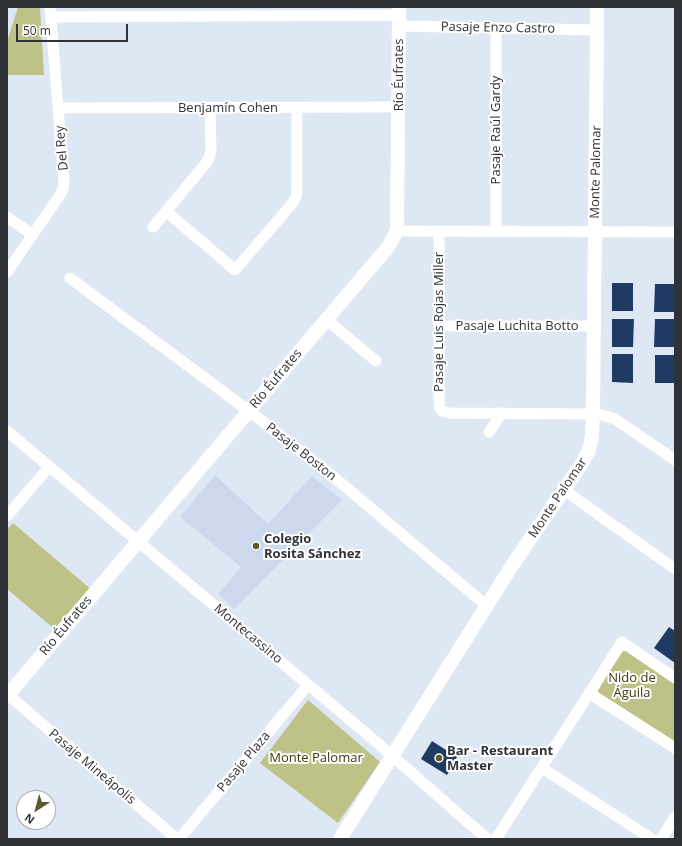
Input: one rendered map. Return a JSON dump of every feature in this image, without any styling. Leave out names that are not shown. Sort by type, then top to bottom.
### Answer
[{"type":"street","name":"Monte Palomar","points":[[340,839],[513,564],[581,465],[589,450],[592,437],[593,413],[597,7]]},
{"type":"street","name":"Pasaje Enzo Castro","points":[[50,12],[399,16],[496,28],[597,30]]},
{"type":"street","name":"Del Rey","points":[[7,272],[63,189],[64,175],[50,12]]},
{"type":"street","name":"Río Éufrates","points":[[7,695],[249,411],[388,246],[398,231],[399,16]]},
{"type":"street","name":"Pasaje Raúl Gardy","points":[[496,28],[496,232]]},
{"type":"street","name":"Benjamín Cohen","points":[[58,108],[398,107]]},
{"type":"street","points":[[153,226],[209,158],[211,151],[210,108]]},
{"type":"street","points":[[166,211],[235,270],[292,204],[296,197],[297,108]]},
{"type":"street","points":[[7,217],[33,235]]},
{"type":"street","points":[[398,231],[675,232]]},
{"type":"street","name":"Pasaje Luis Rojas Miller","points":[[439,232],[440,408],[442,411],[449,413],[502,413]]},
{"type":"street","name":"Pasaje Boston","points":[[70,278],[249,411],[329,473],[487,606]]},
{"type":"street","points":[[326,319],[376,361]]},
{"type":"street","name":"Pasaje Luchita Botto","points":[[439,326],[594,326]]},
{"type":"street","points":[[489,432],[502,413],[593,413],[604,415],[614,420],[675,460]]},
{"type":"street","name":"Montecassino","points":[[7,431],[393,756],[487,839]]},
{"type":"street","points":[[7,516],[49,467]]},
{"type":"street","points":[[564,490],[675,569]]},
{"type":"street","points":[[496,839],[622,642],[675,678]]},
{"type":"street","name":"Pasaje Plaza","points":[[178,839],[308,685]]},
{"type":"street","points":[[590,693],[675,748]]},
{"type":"street","name":"Pasaje Mineápolis","points":[[7,695],[178,839]]},
{"type":"street","points":[[542,768],[652,839]]},
{"type":"street","points":[[661,839],[675,818]]},
{"type":"shaded area","name":"Colegio Rosita Sánchez","points":[[215,475],[268,524],[312,476],[342,500],[234,609],[218,594],[241,567],[180,517]]},
{"type":"green space","points":[[18,7],[40,7],[44,75],[7,75],[7,42]]},
{"type":"green space","points":[[13,523],[93,591],[58,632],[7,589],[7,530]]},
{"type":"green space","name":"Nido de Águila","points":[[628,651],[675,683],[675,743],[601,697],[598,691],[620,652]]},
{"type":"green space","name":"Monte Palomar","points":[[308,700],[380,762],[338,823],[260,763]]},
{"type":"building","points":[[612,283],[633,283],[633,311],[612,311]]},
{"type":"building","points":[[655,284],[675,284],[675,312],[654,312]]},
{"type":"building","points":[[612,319],[634,319],[633,347],[612,347]]},
{"type":"building","points":[[655,319],[675,319],[675,347],[654,347]]},
{"type":"building","points":[[612,354],[633,354],[633,383],[612,382]]},
{"type":"building","points":[[655,355],[675,355],[675,383],[655,383]]},
{"type":"building","points":[[669,627],[675,631],[675,663],[654,648]]},
{"type":"building","name":"Bar - Restaurant Master","points":[[432,741],[457,757],[447,775],[421,759]]},
{"type":"place","name":"Colegio Rosita Sánchez","points":[[256,546]]},
{"type":"place","name":"Bar - Restaurant Master","points":[[439,758]]}]
